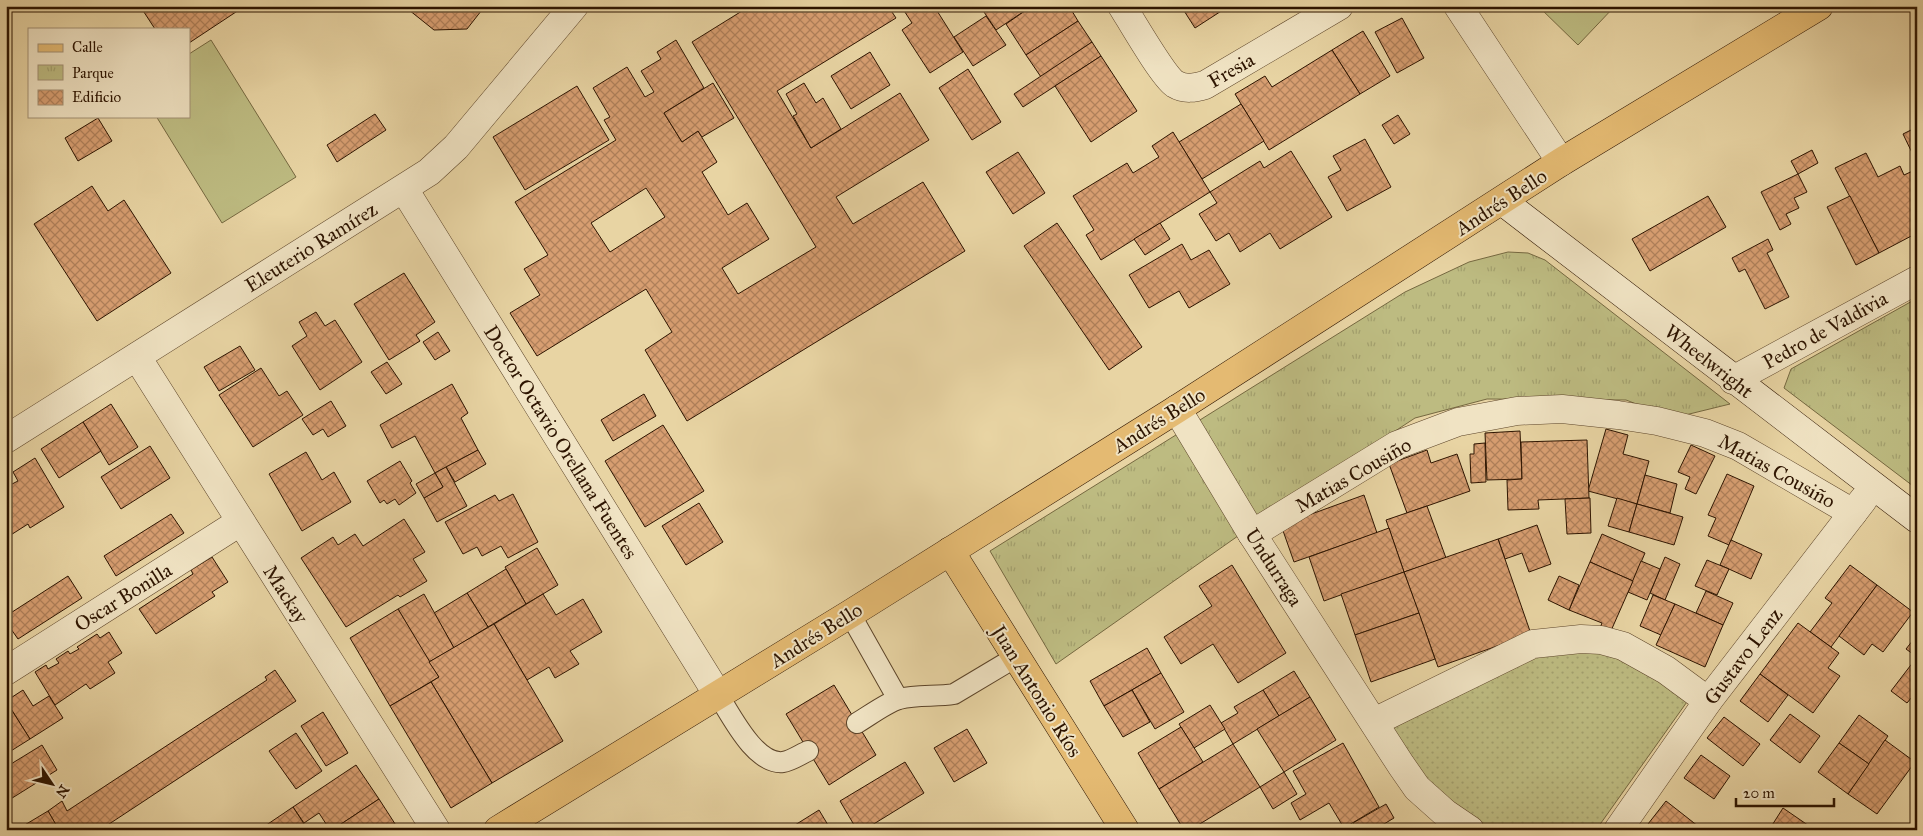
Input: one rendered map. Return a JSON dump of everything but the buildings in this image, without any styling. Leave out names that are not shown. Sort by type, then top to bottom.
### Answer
[{"type":"main road","name":"Andrés Bello","points":[[498,830],[850,614],[1177,409],[1561,162],[1819,6]]},
{"type":"main road","name":"Juan Antonio Ríos","points":[[950,551],[1124,830]]},
{"type":"street","name":"Eleuterio Ramírez","points":[[6,439],[429,172],[456,147],[574,6]]},
{"type":"street","name":"Fresia","points":[[1122,6],[1169,78],[1184,87],[1195,88],[1206,85],[1340,6]]},
{"type":"street","points":[[1458,6],[1561,162]]},
{"type":"street","name":"Doctor Octavio Orellana Fuentes","points":[[404,189],[718,695]]},
{"type":"street","name":"Wheelwright","points":[[1502,201],[1733,380],[1917,519]]},
{"type":"street","name":"Pedro de Valdivia","points":[[1733,380],[1917,280]]},
{"type":"street","name":"Mackay","points":[[137,357],[436,830]]},
{"type":"street","name":"Undurraga","points":[[1177,409],[1252,534],[1417,788],[1445,813],[1470,830]]},
{"type":"street","name":"Matias Cousiño","points":[[1252,534],[1397,445],[1458,422],[1517,411],[1562,410],[1618,415],[1657,420],[1705,433],[1738,446],[1853,513]]},
{"type":"street","name":"Gustavo Lenz","points":[[1618,830],[1708,701],[1873,486]]},
{"type":"street","name":"Oscar Bonilla","points":[[6,671],[240,522]]},
{"type":"street","points":[[1374,722],[1533,644],[1581,639],[1601,640],[1622,646],[1666,670],[1708,701]]},
{"type":"lane","points":[[850,614],[898,699]]},
{"type":"lane","points":[[857,723],[898,699],[954,694],[1016,657]]},
{"type":"lane","points":[[718,695],[754,749],[768,759],[782,762],[808,751]]},
{"type":"green space","points":[[1538,6],[1615,6],[1578,45]]},
{"type":"green space","points":[[211,40],[296,177],[222,223],[157,118],[190,118],[190,53]]},
{"type":"green space","points":[[1508,252],[1528,253],[1545,260],[1730,404],[1673,418],[1626,400],[1487,399],[1415,418],[1272,512],[1056,664],[990,551],[1405,292],[1469,262]]},
{"type":"green space","points":[[1914,300],[1917,304],[1917,489],[1784,388],[1791,369]]},
{"type":"green space","points":[[1537,652],[1616,652],[1689,699],[1596,830],[1488,830],[1409,766],[1391,722]]}]
